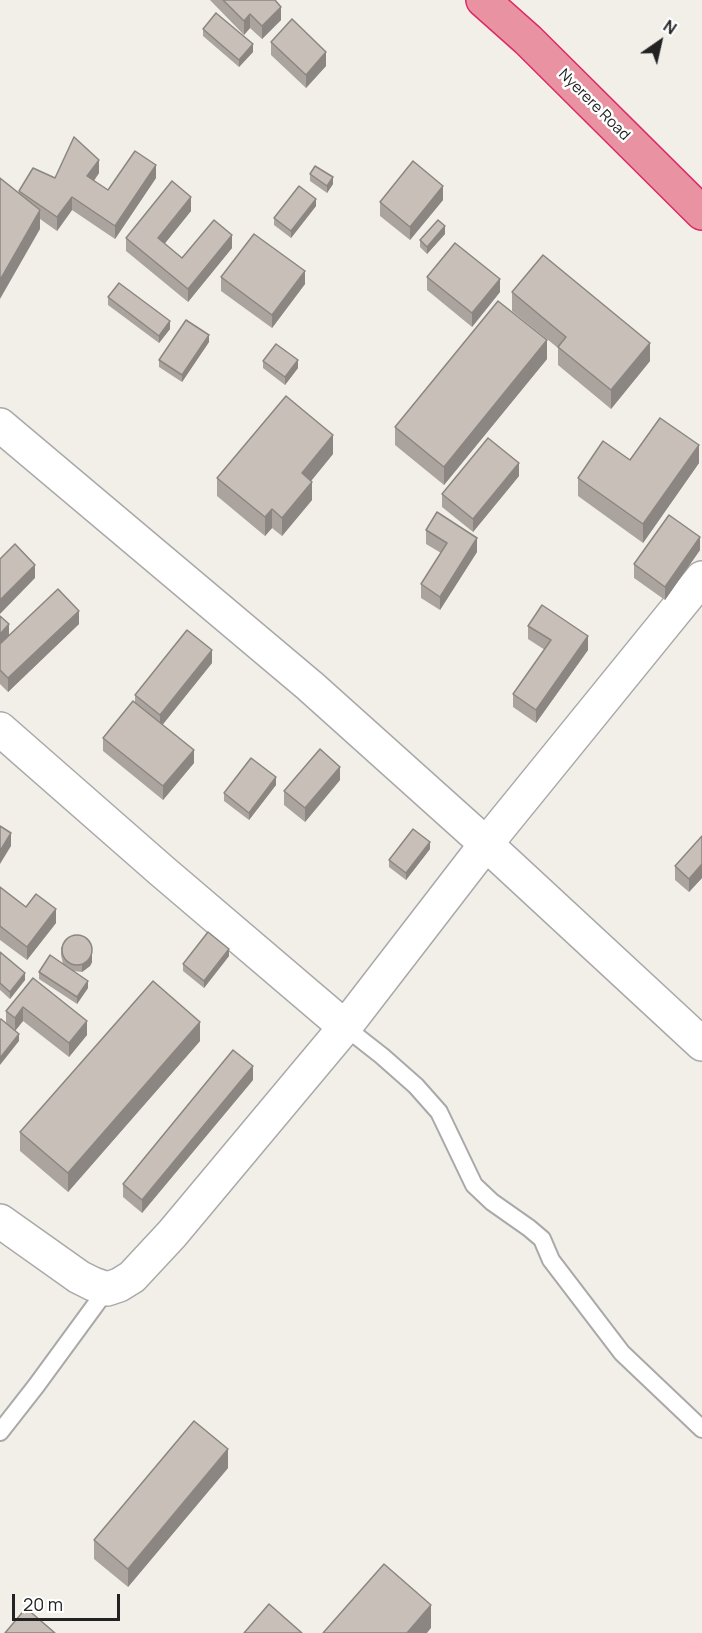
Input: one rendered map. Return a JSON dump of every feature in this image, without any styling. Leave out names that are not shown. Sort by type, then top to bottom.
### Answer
[{"type":"highway","name":"Nyerere Road","points":[[483,0],[528,40],[702,213]]},
{"type":"street","points":[[0,425],[310,686],[486,844],[702,1044]]},
{"type":"street","points":[[0,1221],[79,1277],[107,1288],[119,1285],[132,1277],[172,1234],[345,1027],[486,844],[702,578]]},
{"type":"street","points":[[0,729],[345,1027]]},
{"type":"lane","points":[[345,1027],[416,1086],[439,1112],[474,1185],[492,1202],[542,1239],[551,1260],[622,1353],[702,1429]]},
{"type":"lane","points":[[0,1432],[107,1288]]},
{"type":"building","points":[[223,0],[275,0],[281,7],[262,26],[250,14],[244,21]]},
{"type":"building","points":[[216,13],[253,44],[239,60],[203,29]]},
{"type":"building","points":[[292,19],[326,52],[306,75],[271,42]]},
{"type":"building","points":[[74,137],[99,160],[87,176],[108,190],[135,151],[156,165],[115,226],[72,197],[57,217],[19,191],[33,168],[55,178]]},
{"type":"building","points":[[413,161],[443,186],[410,227],[380,202]]},
{"type":"building","points":[[315,166],[333,177],[327,186],[310,174]]},
{"type":"building","points":[[0,178],[40,210],[0,280]]},
{"type":"building","points":[[172,181],[191,197],[158,238],[182,258],[214,220],[232,235],[188,289],[126,238]]},
{"type":"building","points":[[299,186],[316,199],[291,231],[274,218]]},
{"type":"building","points":[[438,220],[445,226],[427,247],[420,240]]},
{"type":"building","points":[[254,234],[305,271],[272,315],[221,277]]},
{"type":"building","points":[[455,243],[500,279],[472,313],[427,277]]},
{"type":"building","points":[[543,255],[650,343],[611,390],[558,347],[566,337],[512,292]]},
{"type":"building","points":[[119,283],[170,321],[159,336],[108,297]]},
{"type":"building","points":[[498,301],[547,340],[444,467],[395,427]]},
{"type":"building","points":[[186,320],[209,335],[182,375],[159,360]]},
{"type":"building","points":[[276,344],[298,360],[285,377],[263,361]]},
{"type":"building","points":[[286,396],[333,435],[302,473],[312,482],[282,518],[272,509],[265,517],[217,478]]},
{"type":"building","points":[[660,418],[699,445],[643,524],[578,478],[603,441],[630,460]]},
{"type":"building","points":[[488,438],[519,463],[473,519],[442,494]]},
{"type":"building","points":[[437,512],[477,538],[440,597],[421,584],[447,543],[426,530]]},
{"type":"building","points":[[669,515],[700,537],[665,587],[634,564]]},
{"type":"building","points":[[15,544],[35,565],[0,600],[0,559]]},
{"type":"building","points":[[58,589],[79,611],[8,678],[0,670],[0,644]]},
{"type":"building","points":[[542,605],[588,636],[536,710],[513,694],[551,640],[528,626]]},
{"type":"building","points":[[0,616],[9,624],[0,634]]},
{"type":"building","points":[[187,630],[212,650],[160,715],[135,695]]},
{"type":"building","points":[[133,701],[194,750],[163,786],[103,738]]},
{"type":"building","points":[[320,749],[340,767],[305,808],[284,791]]},
{"type":"building","points":[[251,758],[276,777],[249,813],[224,793]]},
{"type":"building","points":[[0,826],[11,833],[0,851]]},
{"type":"building","points":[[413,829],[430,842],[406,873],[389,860]]},
{"type":"building","points":[[702,836],[702,864],[689,879],[675,866]]},
{"type":"building","points":[[0,887],[26,907],[36,894],[56,909],[27,947],[0,926]]},
{"type":"building","points":[[208,932],[229,949],[204,981],[183,964]]},
{"type":"building","points":[[77,935],[88,939],[92,950],[88,961],[77,965],[66,961],[62,950],[66,939]]},
{"type":"building","points":[[0,952],[25,973],[10,992],[0,983]]},
{"type":"building","points":[[50,955],[88,981],[77,997],[39,972]]},
{"type":"building","points":[[33,978],[87,1021],[69,1043],[23,1007],[15,1018],[6,1011]]},
{"type":"building","points":[[153,981],[200,1022],[68,1173],[20,1132]]},
{"type":"building","points":[[0,1020],[19,1034],[0,1058]]},
{"type":"building","points":[[233,1050],[253,1066],[142,1200],[123,1184]]},
{"type":"building","points":[[194,1421],[228,1449],[128,1569],[94,1540]]},
{"type":"building","points":[[384,1564],[431,1605],[407,1633],[323,1633]]},
{"type":"building","points":[[269,1604],[302,1633],[244,1633]]},
{"type":"building","points":[[26,1608],[55,1633],[5,1633]]}]
